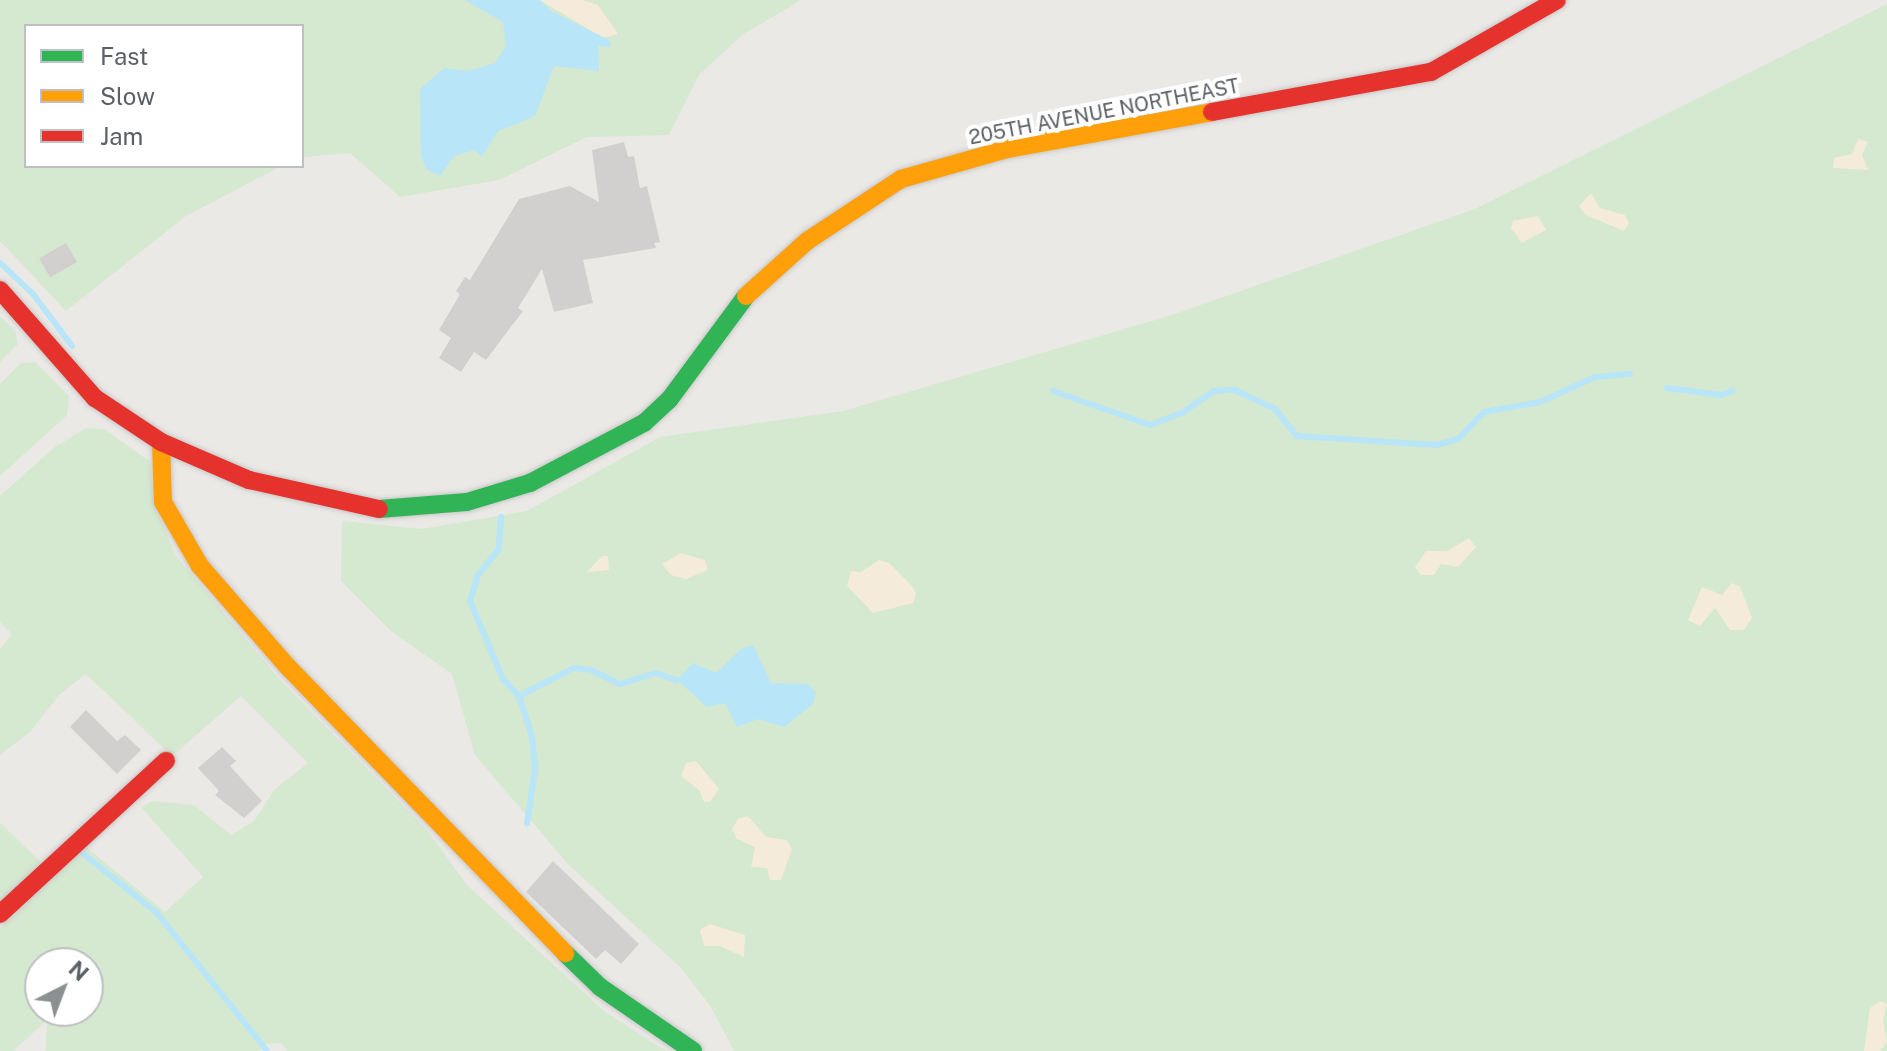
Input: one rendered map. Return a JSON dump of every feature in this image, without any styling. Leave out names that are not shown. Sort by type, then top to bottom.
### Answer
[{"type":"street","name":"205TH AVENUE NORTHEAST","points":[[0,290],[95,398],[161,442],[249,480],[323,499],[380,509],[433,507],[530,483],[644,423],[669,400],[740,301],[807,241],[901,179],[1007,149],[1431,72],[1557,0]]},
{"type":"street","points":[[161,442],[163,502],[200,566],[287,666],[503,894],[600,987],[693,1051]]},
{"type":"street","points":[[0,914],[166,761]]},
{"type":"green space","points":[[0,0],[801,0],[742,35],[699,75],[669,135],[587,137],[499,180],[400,197],[350,153],[304,157],[304,24],[24,24],[24,168],[277,168],[186,216],[66,311],[0,241]]},
{"type":"green space","points":[[1887,4],[1887,1051],[734,1051],[711,1007],[681,968],[567,863],[475,755],[452,674],[391,631],[341,581],[342,521],[421,529],[527,511],[660,437],[843,411],[1169,316],[1475,209]]},
{"type":"green space","points":[[0,316],[15,331],[18,344],[0,362]]},
{"type":"green space","points":[[35,362],[69,396],[67,415],[0,476],[0,384],[21,363]]},
{"type":"green space","points":[[86,428],[104,429],[149,461],[157,511],[176,556],[281,681],[426,829],[468,886],[604,1011],[666,1051],[288,1051],[281,1043],[266,1044],[260,1051],[46,1051],[47,1027],[104,1027],[104,947],[24,947],[24,1027],[39,1027],[13,1051],[0,1051],[0,928],[86,847],[165,912],[203,877],[141,807],[153,801],[194,805],[231,835],[254,821],[275,789],[308,763],[241,696],[172,756],[86,674],[59,695],[31,731],[0,755],[0,649],[12,634],[0,622],[0,496],[55,447]]},
{"type":"green space","points":[[0,823],[45,866],[0,908]]},
{"type":"sand","points":[[540,0],[583,0],[598,5],[618,34],[603,38]]},
{"type":"sand","points":[[1858,139],[1868,142],[1862,155],[1868,170],[1833,168],[1834,158],[1852,154]]},
{"type":"sand","points":[[1591,193],[1600,208],[1625,215],[1629,223],[1624,231],[1586,215],[1579,206]]},
{"type":"sand","points":[[1538,216],[1546,230],[1522,243],[1511,228],[1513,221]]},
{"type":"sand","points":[[1469,538],[1476,547],[1458,567],[1441,564],[1434,575],[1421,575],[1415,567],[1426,551],[1447,551]]},
{"type":"sand","points":[[681,553],[705,560],[708,570],[686,579],[671,575],[662,564]]},
{"type":"sand","points":[[602,556],[608,556],[609,570],[587,572]]},
{"type":"sand","points":[[879,560],[889,563],[911,585],[916,593],[913,603],[873,613],[847,586],[851,571],[861,572]]},
{"type":"sand","points":[[1732,583],[1740,587],[1752,618],[1744,630],[1730,630],[1715,608],[1700,626],[1688,620],[1702,587],[1722,595]]},
{"type":"sand","points":[[696,761],[719,789],[710,802],[704,802],[699,790],[681,776],[686,763]]},
{"type":"sand","points":[[748,816],[766,837],[787,840],[792,849],[781,880],[770,880],[767,868],[751,867],[755,847],[737,839],[732,829],[738,819]]},
{"type":"sand","points":[[710,924],[745,935],[744,957],[720,946],[704,946],[700,930]]},
{"type":"sand","points":[[1880,1001],[1887,1004],[1883,1021],[1887,1042],[1880,1051],[1864,1051],[1870,1008]]},
{"type":"water","points":[[465,0],[540,0],[551,11],[609,40],[611,47],[598,46],[599,71],[554,66],[535,116],[498,131],[481,157],[474,150],[454,156],[440,176],[426,169],[421,155],[420,89],[444,68],[468,71],[495,63],[506,46],[503,22]]},
{"type":"water","points":[[753,645],[771,683],[808,684],[816,693],[813,704],[784,727],[758,719],[737,727],[725,703],[707,707],[677,680],[693,663],[716,673],[741,649]]},
{"type":"building","points":[[624,142],[628,157],[634,156],[640,188],[647,186],[660,242],[654,243],[656,248],[583,260],[593,303],[554,312],[542,269],[518,308],[523,311],[486,360],[474,352],[461,372],[439,358],[451,338],[439,330],[460,294],[456,291],[465,277],[470,280],[519,199],[570,186],[599,202],[592,150]]},
{"type":"building","points":[[66,243],[77,262],[50,278],[39,258]]},
{"type":"building","points":[[86,710],[117,741],[125,735],[141,750],[117,774],[70,727]]},
{"type":"building","points":[[222,747],[236,761],[230,766],[262,801],[244,818],[215,795],[219,791],[198,768]]},
{"type":"building","points":[[553,861],[639,944],[621,964],[605,950],[596,959],[526,892]]},
{"type":"waterway","points":[[0,263],[33,294],[72,346]]},
{"type":"waterway","points":[[1053,391],[1150,425],[1182,413],[1213,391],[1235,390],[1275,409],[1297,436],[1437,445],[1458,439],[1484,412],[1540,402],[1595,377],[1630,374]]},
{"type":"waterway","points":[[1667,388],[1721,395],[1732,391]]},
{"type":"waterway","points":[[501,517],[499,549],[478,575],[470,601],[503,679],[519,696],[532,736],[535,769],[527,823]]},
{"type":"waterway","points":[[519,696],[574,668],[591,670],[620,684],[655,673],[677,680]]},
{"type":"waterway","points":[[81,852],[157,913],[267,1051]]},
{"type":"traffic: fast","points":[[379,509],[467,502],[530,483],[644,423],[669,400],[746,296]]},
{"type":"traffic: fast","points":[[565,953],[600,987],[693,1051]]},
{"type":"traffic: slow","points":[[746,296],[807,241],[901,179],[1007,149],[1212,112]]},
{"type":"traffic: slow","points":[[161,442],[163,502],[200,566],[287,666],[565,953]]},
{"type":"traffic: jam","points":[[1212,112],[1431,72],[1557,0]]},
{"type":"traffic: jam","points":[[0,290],[95,398],[161,442],[249,480],[379,509]]},
{"type":"traffic: jam","points":[[0,914],[166,761]]}]
